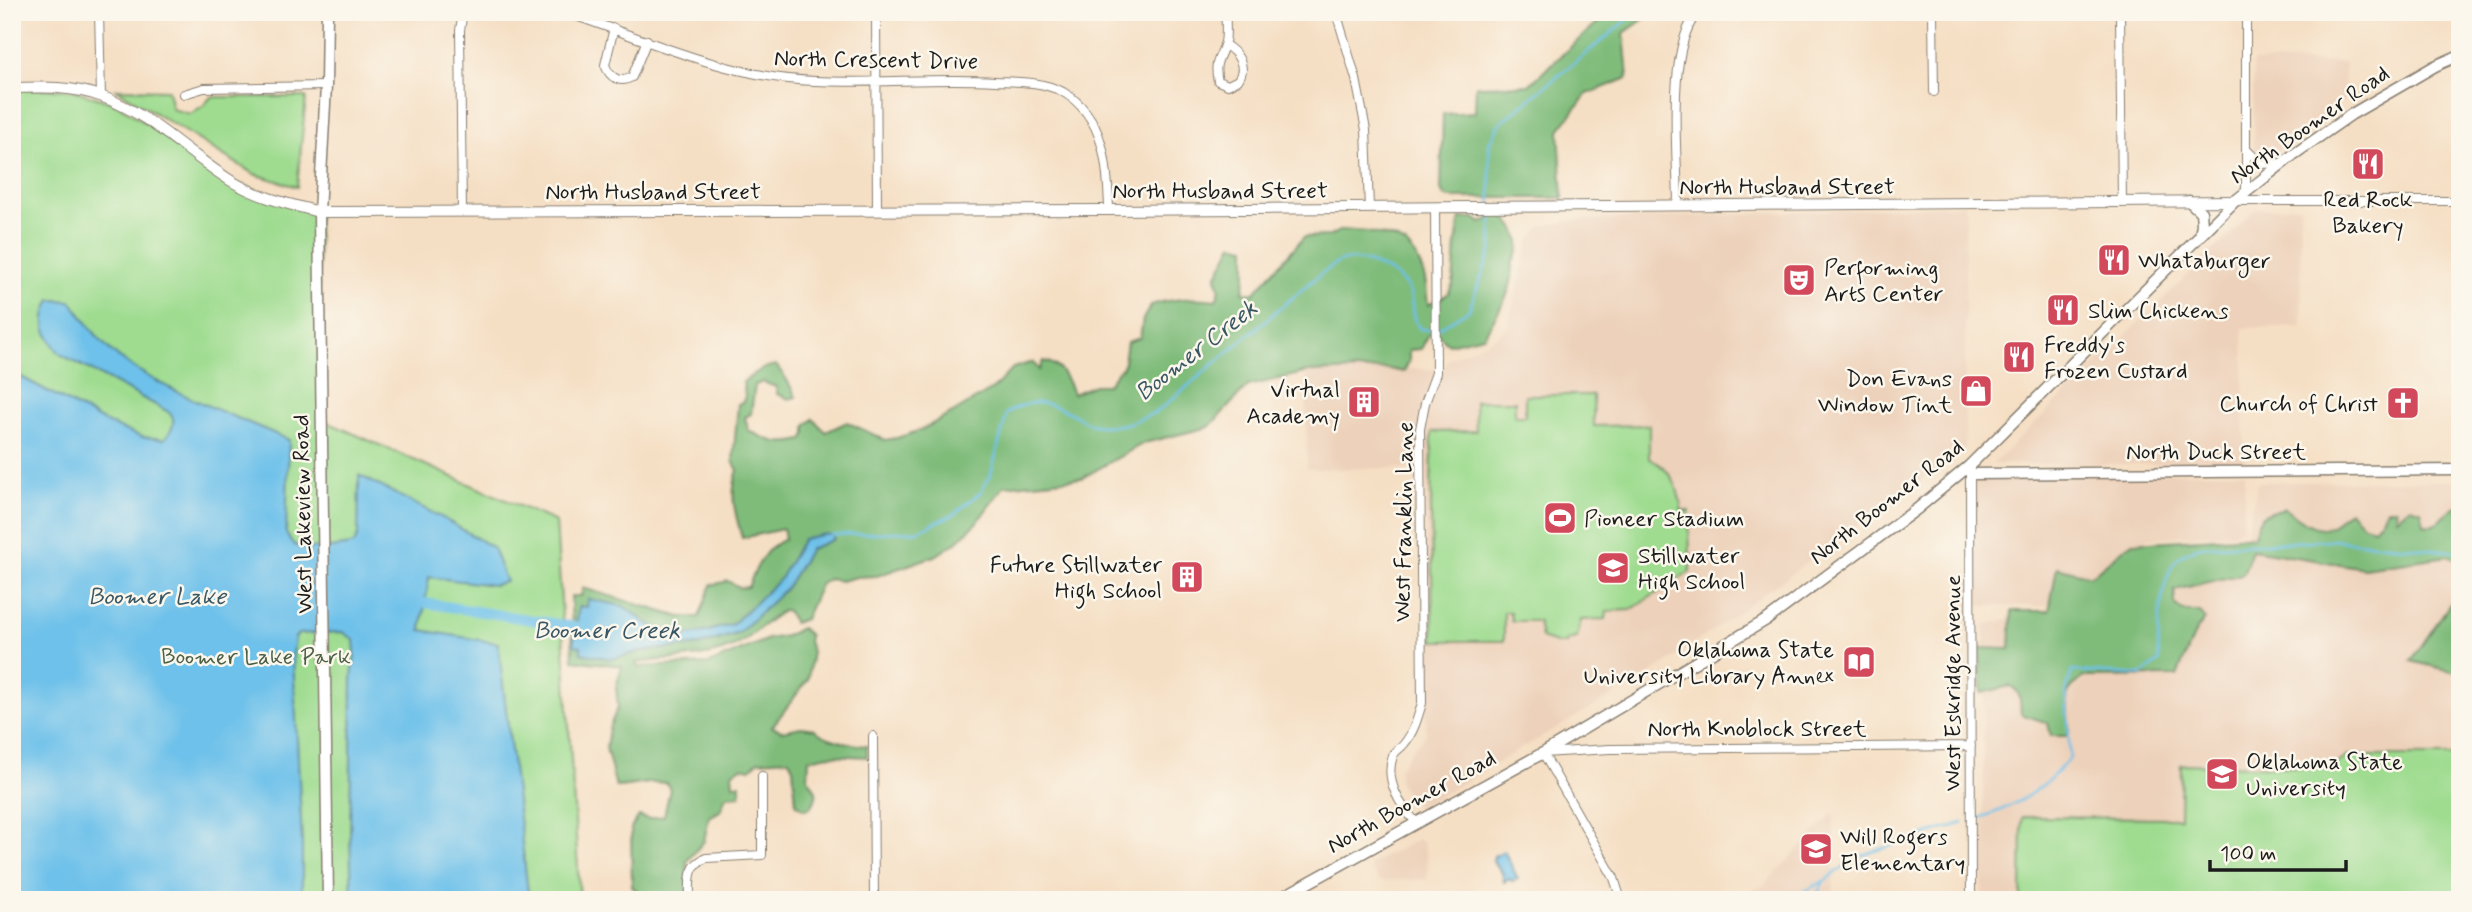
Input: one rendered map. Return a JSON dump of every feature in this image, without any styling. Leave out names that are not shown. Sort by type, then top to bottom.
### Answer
[{"type":"main road","name":"West Lakeview Road","points":[[327,12],[319,212],[328,900]]},
{"type":"main road","name":"North Boomer Road","points":[[1277,900],[1543,753],[1768,619],[1971,470],[2246,192],[2362,108],[2435,66],[2460,55]]},
{"type":"main road","points":[[2189,201],[2201,212],[2200,236]]},
{"type":"main road","name":"North Duck Street","points":[[1971,470],[2460,470]]},
{"type":"street","points":[[99,12],[101,96]]},
{"type":"street","points":[[462,212],[460,30],[463,12]]},
{"type":"street","name":"North Crescent Drive","points":[[564,12],[723,67],[756,74],[815,80],[1024,80],[1060,91],[1077,102],[1098,133],[1107,169],[1109,210]]},
{"type":"street","points":[[876,12],[877,210]]},
{"type":"street","points":[[1225,45],[1233,50],[1243,70],[1238,80],[1228,85],[1218,81],[1216,75],[1217,59],[1225,45],[1226,12]]},
{"type":"street","points":[[1336,12],[1356,79],[1366,130],[1369,208]]},
{"type":"street","points":[[1678,206],[1676,77],[1684,38],[1698,12]]},
{"type":"street","points":[[1933,12],[1934,92]]},
{"type":"street","points":[[2120,12],[2122,202]]},
{"type":"street","points":[[2246,12],[2246,192]]},
{"type":"street","points":[[614,28],[605,65],[611,76],[618,80],[632,77],[647,40]]},
{"type":"street","points":[[184,94],[204,88],[326,86]]},
{"type":"street","name":"North Husband Street","points":[[12,88],[73,90],[101,96],[138,114],[234,182],[285,204],[319,212],[2460,201]]},
{"type":"street","points":[[2246,149],[2261,164],[2283,163]]},
{"type":"street","name":"West Franklin Lane","points":[[1416,822],[1406,811],[1391,782],[1391,766],[1393,753],[1403,744],[1417,722],[1422,703],[1420,429],[1425,403],[1436,373],[1436,208]]},
{"type":"street","name":"West Eskridge Avenue","points":[[1971,470],[1971,900]]},
{"type":"street","points":[[873,736],[874,900]]},
{"type":"street","name":"North Knoblock Street","points":[[1543,753],[1610,748],[1971,746]]},
{"type":"street","points":[[1543,753],[1614,878],[1621,900]]},
{"type":"street","points":[[690,900],[690,878],[697,861],[706,858],[762,855],[762,776]]},
{"type":"shaded area","points":[[2253,62],[2345,62],[2345,100],[2266,158],[2259,155],[2254,148]]},
{"type":"shaded area","name":"Stillwater High School","points":[[1965,205],[1965,449],[1663,666],[1418,809],[1399,782],[1399,769],[1426,735],[1426,468],[1307,469],[1306,369],[1443,369],[1448,359],[1490,341],[1508,327],[1530,239],[1542,226],[1571,221]]},
{"type":"shaded area","points":[[2300,206],[2302,326],[2243,328],[2245,464],[1993,464],[2256,209]]},
{"type":"shaded area","points":[[2245,472],[2243,526],[2234,533],[2149,538],[2127,553],[2101,582],[2061,595],[2044,606],[1972,606],[1972,474]]},
{"type":"shaded area","name":"Oklahoma State University","points":[[2460,481],[2460,900],[1982,900],[1985,625],[2096,595],[2145,554],[2246,534],[2258,482]]},
{"type":"shaded area","name":"Will Rogers Elementary","points":[[1834,812],[1833,900],[1725,900],[1763,886]]},
{"type":"shaded area","points":[[1418,839],[1423,841],[1427,855],[1427,879],[1379,881],[1369,865]]},
{"type":"green space","points":[[1609,12],[1654,12],[1624,33],[1628,78],[1587,94],[1559,130],[1563,198],[1444,196],[1441,190],[1443,114],[1475,112],[1476,86],[1529,85]]},
{"type":"green space","name":"Boomer Lake","points":[[12,88],[73,90],[119,105],[233,182],[318,212],[320,419],[556,522],[580,900],[12,900]]},
{"type":"green space","points":[[116,89],[168,90],[172,109],[190,114],[211,97],[306,97],[297,187],[254,174]]},
{"type":"green space","points":[[1499,213],[1508,220],[1519,238],[1518,252],[1512,265],[1511,284],[1484,336],[1449,344],[1438,335],[1429,334],[1421,349],[1409,350],[1409,361],[1404,372],[1389,369],[1308,372],[1248,386],[1209,427],[1144,443],[1082,478],[1004,486],[977,522],[959,540],[937,555],[877,576],[841,581],[829,579],[821,583],[805,619],[794,623],[785,610],[737,645],[725,650],[700,656],[636,663],[638,667],[709,664],[801,628],[809,635],[808,642],[812,651],[808,679],[772,727],[782,731],[801,727],[815,729],[831,739],[867,746],[867,757],[829,755],[809,759],[808,778],[816,795],[810,808],[804,809],[796,804],[793,768],[789,759],[758,761],[750,769],[742,767],[732,773],[733,784],[740,784],[740,795],[726,796],[720,811],[709,817],[704,841],[687,861],[687,900],[644,900],[632,886],[631,828],[639,816],[649,819],[664,816],[670,789],[666,783],[660,782],[616,787],[606,748],[609,728],[618,707],[616,687],[622,666],[573,660],[571,596],[581,596],[583,588],[680,617],[699,617],[711,585],[728,581],[740,588],[748,587],[767,552],[785,539],[783,529],[742,538],[739,529],[733,496],[738,470],[733,461],[738,404],[743,402],[745,396],[743,382],[762,369],[776,365],[796,397],[789,399],[777,394],[776,387],[763,382],[755,385],[751,414],[745,417],[748,430],[768,440],[787,443],[803,440],[806,426],[813,419],[826,432],[847,422],[885,440],[897,438],[921,430],[951,414],[994,388],[1013,368],[1033,362],[1039,370],[1043,361],[1059,368],[1073,394],[1094,385],[1107,385],[1123,367],[1127,342],[1140,338],[1143,319],[1151,305],[1184,299],[1216,300],[1220,289],[1216,277],[1233,244],[1246,247],[1243,292],[1253,294],[1304,237],[1330,236],[1341,230],[1368,232],[1393,238],[1406,244],[1416,256],[1425,278],[1428,305],[1448,294],[1453,284],[1460,218],[1475,218],[1481,223]],"holes":[[[803,539],[834,539],[810,549],[786,588],[739,633],[700,645],[643,651],[623,656],[581,653],[581,646],[573,644],[579,607],[623,606],[649,624],[676,636],[697,634],[733,624],[780,579]]]},
{"type":"green space","name":"Pioneer Stadium","points":[[1525,395],[1593,395],[1594,426],[1649,425],[1649,458],[1669,473],[1679,494],[1682,511],[1689,511],[1690,572],[1630,610],[1607,611],[1606,619],[1581,620],[1577,638],[1567,640],[1567,643],[1559,644],[1541,638],[1538,621],[1511,621],[1510,612],[1504,612],[1504,641],[1433,641],[1432,432],[1476,431],[1475,401],[1515,401],[1515,416],[1525,416]]},
{"type":"green space","points":[[2460,506],[2460,561],[2448,556],[2364,568],[2252,550],[2243,574],[2175,590],[2177,607],[2200,612],[2205,619],[2196,631],[2177,676],[2084,677],[2067,695],[2069,733],[2066,736],[2051,736],[2048,723],[2021,714],[2018,694],[2014,688],[2010,686],[1981,693],[1980,648],[2010,649],[2012,611],[2049,611],[2057,567],[2090,576],[2132,543],[2254,536],[2263,516],[2285,508],[2301,520],[2320,528],[2332,526],[2350,511],[2364,525],[2373,528],[2387,509],[2396,509],[2397,518],[2410,507],[2421,510],[2424,524],[2430,525]]},
{"type":"green space","points":[[2460,589],[2460,673],[2411,661]]},
{"type":"green space","points":[[2348,756],[2460,756],[2460,900],[2021,900],[2022,817],[2180,818],[2181,764],[2331,768]]},
{"type":"water","name":"Boomer Lake","points":[[51,300],[71,301],[109,349],[163,385],[289,440],[286,533],[295,545],[317,548],[354,544],[358,535],[359,475],[443,518],[493,548],[506,582],[493,585],[429,577],[421,630],[498,643],[529,900],[352,900],[350,837],[352,676],[355,654],[354,640],[343,632],[298,634],[295,638],[293,655],[302,842],[302,900],[12,900],[12,372],[109,424],[142,437],[164,439],[172,428],[173,421],[167,411],[60,354],[45,328],[45,315]]},
{"type":"water","name":"Boomer Creek","points":[[832,535],[834,539],[810,549],[786,588],[739,633],[700,645],[643,651],[611,659],[581,653],[581,646],[573,645],[579,607],[587,607],[588,599],[623,606],[649,624],[676,636],[697,634],[733,624],[780,579],[803,539]]},
{"type":"water","points":[[1504,851],[1518,879],[1504,882],[1502,872],[1493,862],[1494,856]]},
{"type":"waterway","name":"Boomer Creek","points":[[1439,328],[1469,310],[1492,248],[1489,144],[1499,124],[1637,12]]},
{"type":"waterway","name":"Boomer Creek","points":[[831,535],[918,531],[954,514],[981,492],[991,473],[1007,413],[1016,408],[1032,403],[1049,404],[1089,423],[1104,426],[1127,424],[1158,411],[1322,273],[1343,260],[1363,261],[1398,278],[1409,291],[1414,318],[1420,329],[1433,330]]},
{"type":"waterway","points":[[1979,818],[2005,808],[2041,787],[2070,757],[2066,692],[2072,671],[2142,675],[2159,662],[2159,624],[2166,580],[2177,559],[2196,547],[2333,540],[2460,552]]},
{"type":"waterway","name":"Boomer Creek","points":[[425,603],[576,627]]},
{"type":"waterway","points":[[1788,900],[1824,881],[1859,856],[1963,823]]},
{"type":"waterway","points":[[1814,900],[1824,881]]},
{"type":"place","name":"Red Rock Bakery","points":[[2368,164]]},
{"type":"place","name":"Whataburger","points":[[2114,260]]},
{"type":"place","name":"Performing Arts Center","points":[[1799,280]]},
{"type":"place","name":"Slim Chickens","points":[[2063,310]]},
{"type":"place","name":"Freddy's Frozen Custard","points":[[2019,357]]},
{"type":"place","name":"Don Evans Window Tint","points":[[1976,391]]},
{"type":"place","name":"Virtual Academy","points":[[1364,402]]},
{"type":"place","name":"Church of Christ","points":[[2403,403]]},
{"type":"place","name":"Pioneer Stadium","points":[[1560,518]]},
{"type":"place","name":"Stillwater High School","points":[[1613,568]]},
{"type":"place","name":"Future Stillwater High School","points":[[1187,577]]},
{"type":"place","name":"Oklahoma State University Library Annex","points":[[1859,662]]},
{"type":"place","name":"Oklahoma State University","points":[[2222,774]]},
{"type":"place","name":"Will Rogers Elementary","points":[[1816,849]]},
{"type":"park label","name":"Boomer Lake Park","points":[[256,656]]}]
